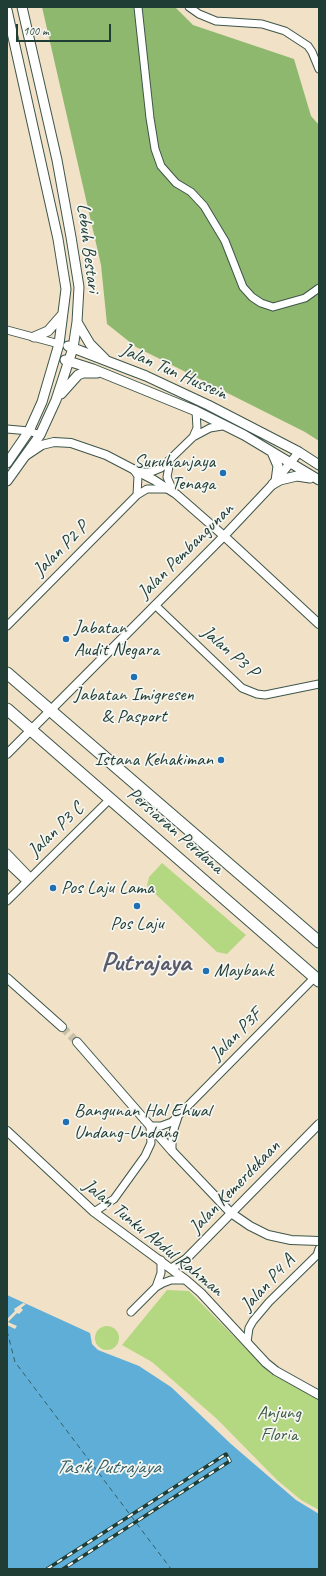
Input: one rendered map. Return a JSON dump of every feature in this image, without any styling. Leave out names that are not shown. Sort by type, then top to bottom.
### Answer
[{"type":"main road","name":"Lebuh Bestari","points":[[7,481],[40,435],[56,400],[69,361],[77,322],[78,287],[71,237],[57,160],[22,7]]},
{"type":"main road","name":"Lebuh Bestari","points":[[7,10],[58,239],[66,289],[59,344],[42,402],[29,431],[7,463]]},
{"type":"main road","points":[[34,337],[48,331],[63,312]]},
{"type":"main road","points":[[77,322],[90,344],[107,361]]},
{"type":"main road","name":"Jalan Tun Hussein","points":[[59,344],[146,376],[208,405],[299,452],[319,465]]},
{"type":"main road","name":"Jalan Tun Hussein","points":[[56,357],[196,411],[222,426],[244,435],[319,481]]},
{"type":"main road","points":[[56,400],[73,379],[83,373],[96,373],[113,378]]},
{"type":"main road","points":[[272,452],[278,466],[275,482]]},
{"type":"main road","points":[[275,482],[297,476],[319,481]]},
{"type":"main road","name":"Persiaran Perdana","points":[[7,673],[319,942]]},
{"type":"main road","name":"Persiaran Perdana","points":[[7,709],[317,979]]},
{"type":"street","points":[[138,7],[151,124],[155,149],[162,166],[176,183],[191,192],[204,206],[225,241],[243,287],[252,297],[273,307],[305,298],[319,288]]},
{"type":"street","points":[[189,7],[199,14],[216,21],[262,24],[281,30],[308,46],[319,69]]},
{"type":"street","name":"Jalan Tun Hussein","points":[[7,330],[59,344]]},
{"type":"street","points":[[193,437],[196,428],[196,411]]},
{"type":"street","points":[[135,470],[151,472],[161,468],[170,461],[193,437],[210,428],[222,426]]},
{"type":"street","points":[[7,429],[29,431],[40,435]]},
{"type":"street","points":[[26,455],[42,445],[54,442],[71,443],[106,455],[176,494]]},
{"type":"street","name":"Jalan Pembangunan","points":[[7,754],[224,536],[275,482],[291,464],[299,452]]},
{"type":"street","points":[[170,461],[167,477],[168,485],[176,494],[224,536],[319,624]]},
{"type":"street","points":[[135,470],[138,476],[137,495]]},
{"type":"street","name":"Jalan P2 P","points":[[7,626],[137,495],[147,488],[168,489]]},
{"type":"street","name":"Jalan P3 P","points":[[155,605],[242,688],[253,693],[265,695],[319,684]]},
{"type":"street","name":"Jalan P3 C","points":[[7,901],[110,799]]},
{"type":"street","points":[[7,853],[28,879]]},
{"type":"street","points":[[7,863],[28,879]]},
{"type":"street","points":[[7,978],[62,1028]]},
{"type":"street","name":"Jalan P3F","points":[[150,1126],[168,1125],[317,979]]},
{"type":"street","points":[[78,1042],[172,1151],[231,1212],[250,1226],[268,1235],[291,1240],[319,1241]]},
{"type":"street","name":"Jalan P3F","points":[[172,1151],[172,1135],[179,1115]]},
{"type":"street","name":"Jalan Kemerdekaan","points":[[172,1268],[186,1259],[319,1124]]},
{"type":"street","points":[[94,1212],[114,1199],[145,1156],[151,1143],[150,1126]]},
{"type":"street","name":"Jalan Tunku Abdul Rahman","points":[[7,1131],[94,1212],[172,1268],[186,1280],[206,1298],[246,1342],[276,1371],[319,1395]]},
{"type":"street","name":"Jalan P4 A","points":[[246,1342],[249,1328],[253,1321],[269,1302],[317,1255],[319,1249]]},
{"type":"street","points":[[156,1287],[160,1273],[160,1260]]},
{"type":"street","points":[[131,1312],[156,1287],[169,1280],[186,1280]]},
{"type":"green space","points":[[42,7],[175,7],[193,25],[294,59],[311,116],[319,125],[319,441],[305,432],[136,347],[107,324],[101,265]]},
{"type":"green space","points":[[162,863],[246,935],[227,954],[217,952],[147,886],[149,877]]},
{"type":"green space","name":"Anjung Floria","points":[[167,1290],[189,1291],[271,1374],[319,1399],[319,1510],[301,1500],[277,1480],[217,1419],[152,1362],[122,1345]]},
{"type":"green space","points":[[107,1326],[112,1327],[118,1333],[118,1343],[112,1349],[107,1350],[102,1349],[96,1343],[95,1338],[96,1333],[102,1327]]},
{"type":"water","name":"Tasik Putrajaya","points":[[7,1295],[90,1333],[92,1344],[98,1350],[139,1366],[171,1387],[231,1444],[296,1500],[319,1514],[319,1569],[7,1569]]},
{"type":"pier","points":[[23,1303],[26,1304],[21,1308],[23,1310],[19,1314],[17,1313],[8,1322],[17,1326],[15,1329],[7,1325],[7,1319],[15,1311],[14,1309]]},
{"type":"ferry route","points":[[7,1331],[15,1362],[171,1569]]},
{"type":"tunnel","points":[[62,1027],[77,1042]]},
{"type":"railway","points":[[47,1569],[226,1454],[230,1461],[63,1569]]},
{"type":"place","name":"Suruhanjaya Tenaga","points":[[223,473]]},
{"type":"place","name":"Jabatan Audit Negara","points":[[66,639]]},
{"type":"place","name":"Jabatan Imigresen & Pasport","points":[[134,677]]},
{"type":"place","name":"Istana Kehakiman","points":[[221,760]]},
{"type":"place","name":"Pos Laju Lama","points":[[53,888]]},
{"type":"place","name":"Pos Laju","points":[[137,906]]},
{"type":"place","name":"Maybank","points":[[206,971]]},
{"type":"place","name":"Bangunan Hal Ehwal Undang-Undang","points":[[66,1122]]},
{"type":"district","name":"Putrajaya","points":[[146,963]]}]
